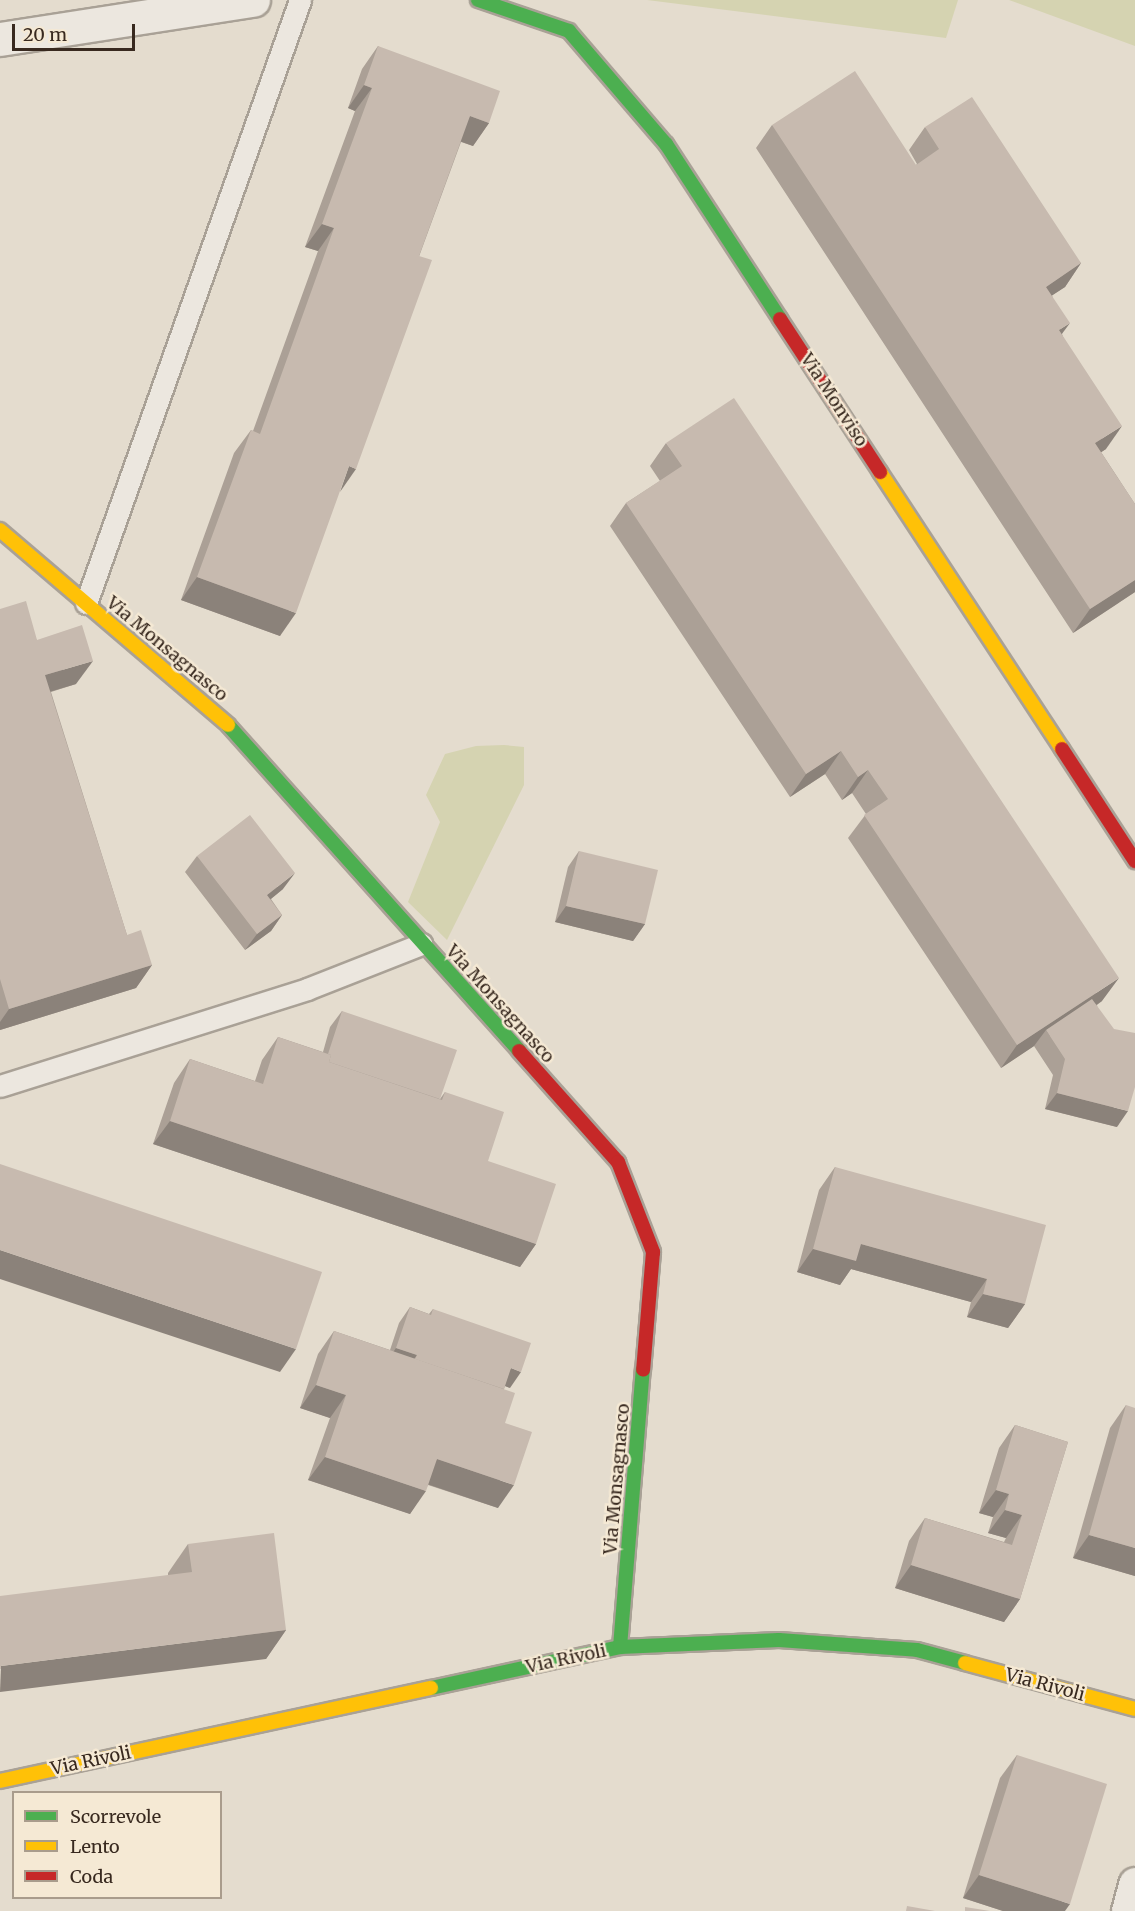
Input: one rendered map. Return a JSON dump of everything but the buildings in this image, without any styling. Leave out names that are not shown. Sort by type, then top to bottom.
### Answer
[{"type":"street","points":[[0,39],[253,0]]},
{"type":"street","name":"Via Monviso","points":[[478,0],[569,31],[666,144],[1135,861]]},
{"type":"street","name":"Via Monsagnasco","points":[[0,530],[225,723],[618,1162],[653,1252],[620,1647]]},
{"type":"street","name":"Via Rivoli","points":[[0,1780],[620,1647],[779,1640],[917,1650],[1135,1709]]},
{"type":"street","points":[[1128,1911],[1135,1884]]},
{"type":"lane","points":[[86,603],[300,0]]},
{"type":"lane","points":[[0,1086],[307,988],[421,944]]},
{"type":"shaded area","points":[[647,0],[958,0],[946,38]]},
{"type":"shaded area","points":[[1009,0],[1135,0],[1135,46]]},
{"type":"shaded area","points":[[476,746],[524,747],[524,785],[447,940],[408,902],[440,822],[426,795],[445,754]]},
{"type":"traffic: fast","points":[[478,0],[569,31],[666,144],[780,319]]},
{"type":"traffic: fast","points":[[228,725],[519,1051]]},
{"type":"traffic: fast","points":[[620,1647],[643,1370]]},
{"type":"traffic: fast","points":[[431,1688],[620,1647],[779,1640],[917,1650],[965,1663]]},
{"type":"traffic: slow","points":[[880,472],[1062,749]]},
{"type":"traffic: slow","points":[[0,530],[228,725]]},
{"type":"traffic: slow","points":[[965,1663],[1135,1709]]},
{"type":"traffic: slow","points":[[0,1781],[431,1688]]},
{"type":"traffic: jam","points":[[780,319],[880,472]]},
{"type":"traffic: jam","points":[[1062,749],[1135,861]]},
{"type":"traffic: jam","points":[[519,1051],[618,1162],[653,1252],[643,1370]]}]
